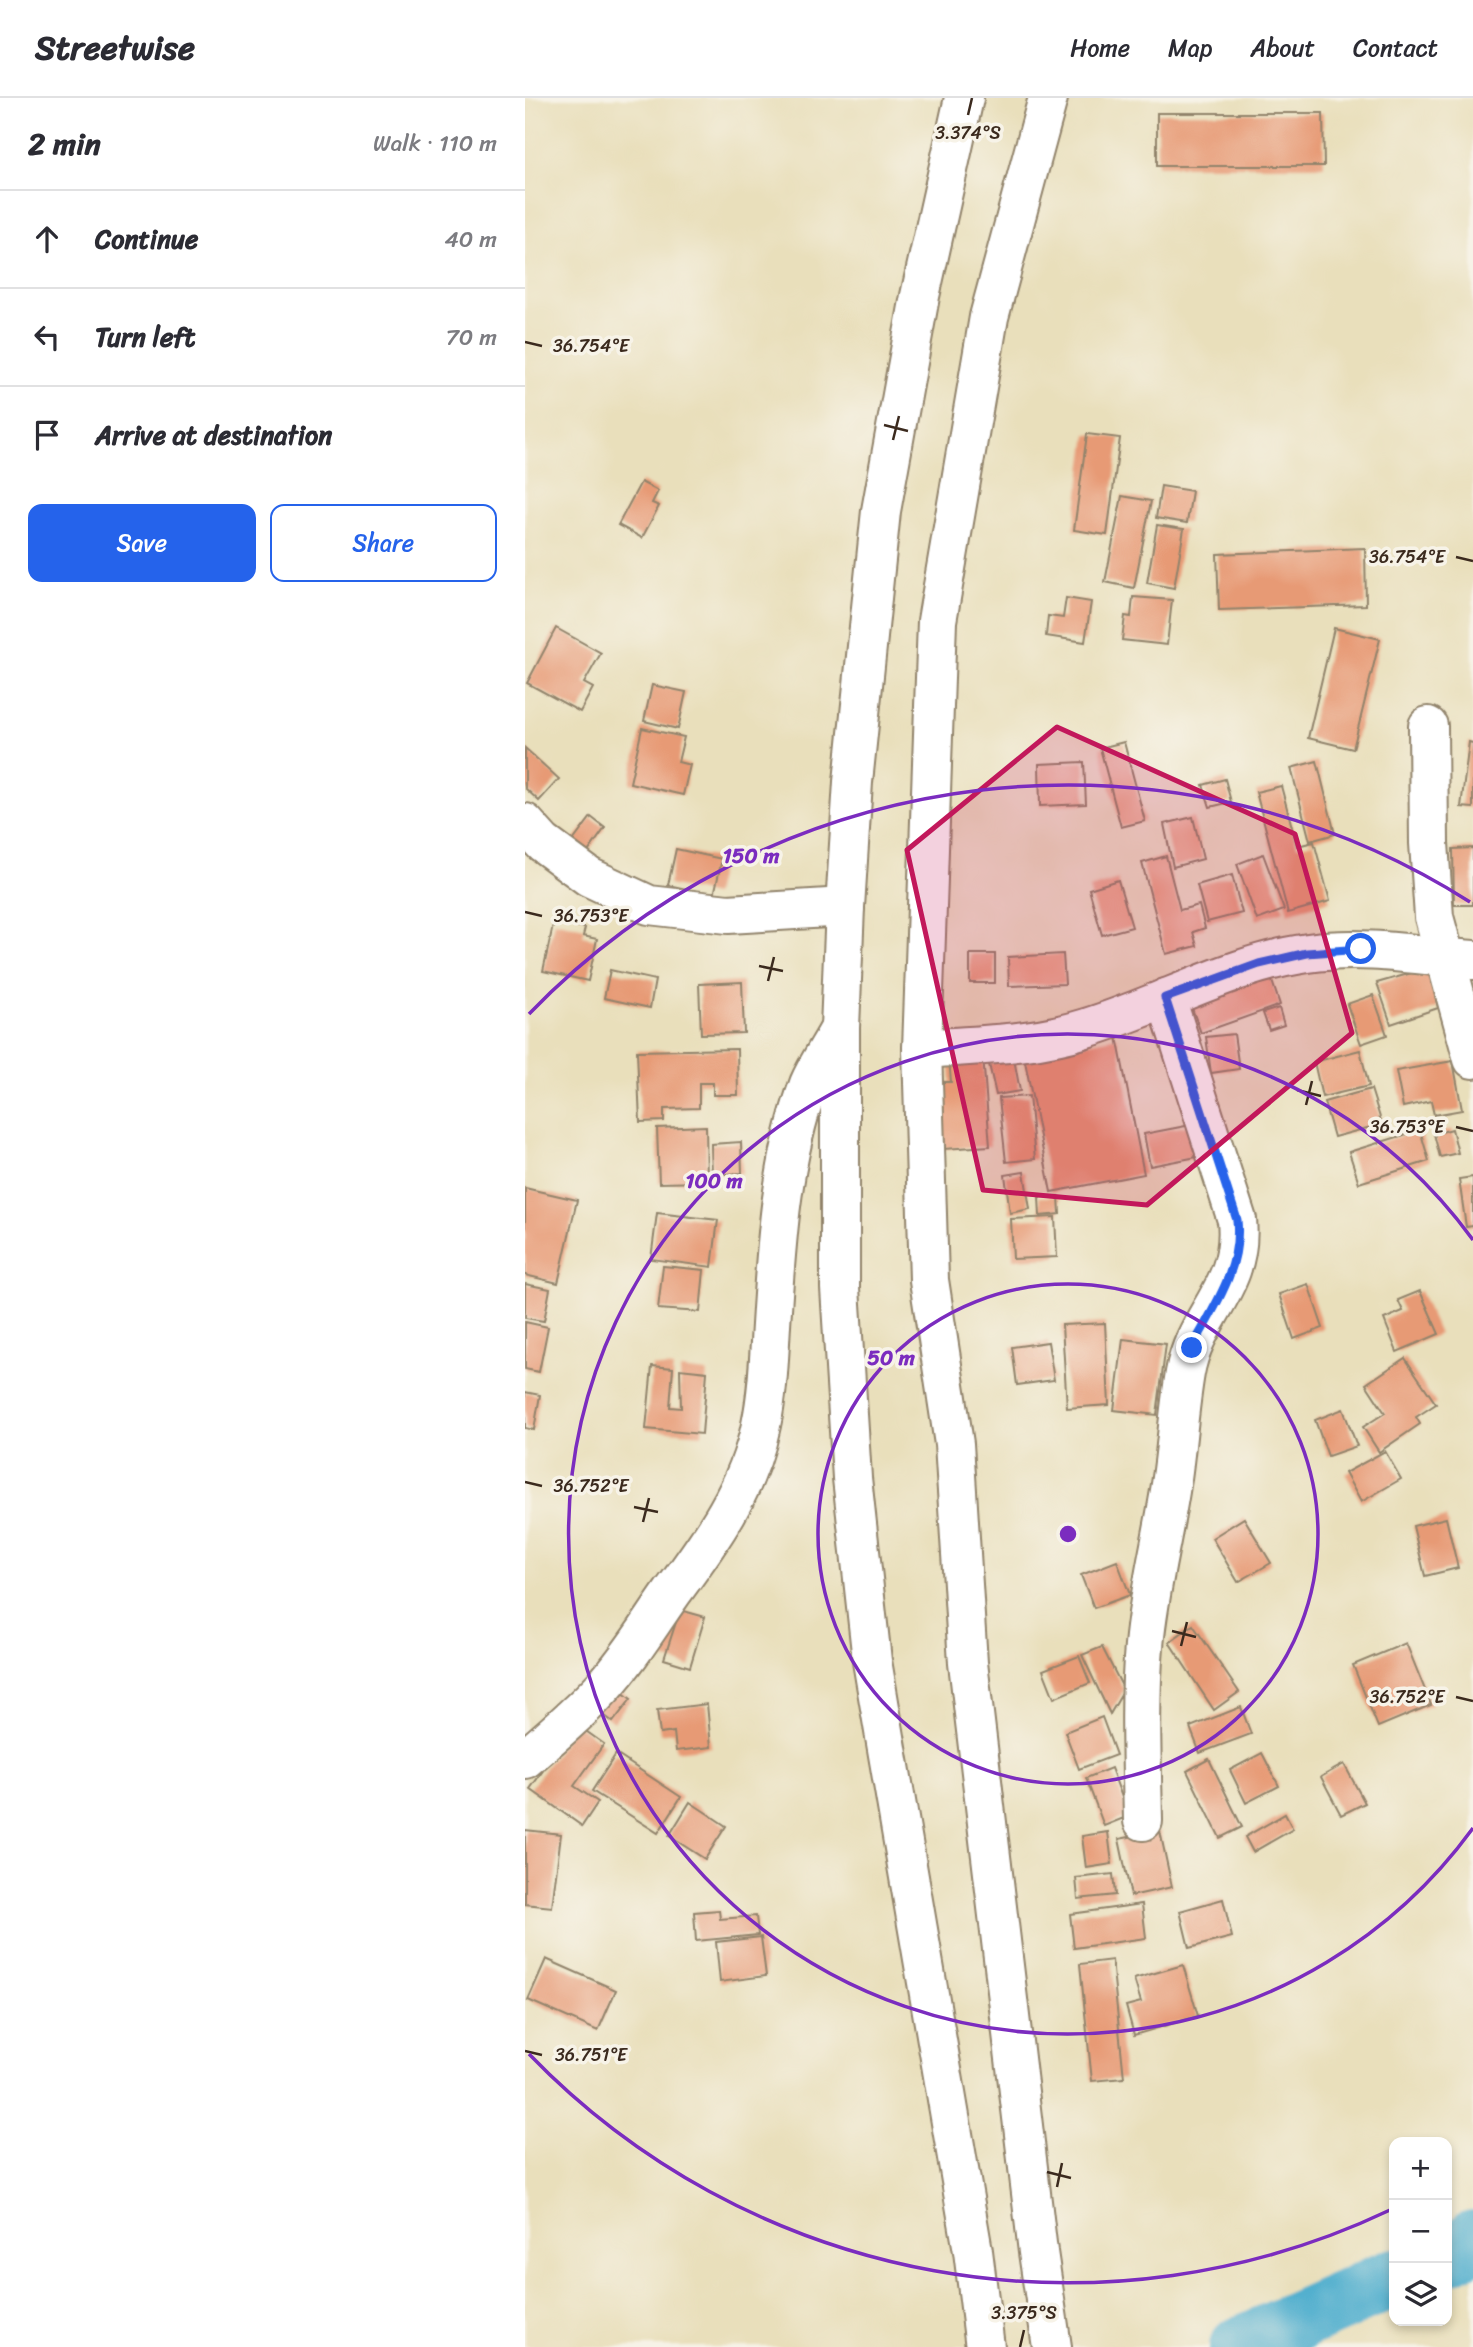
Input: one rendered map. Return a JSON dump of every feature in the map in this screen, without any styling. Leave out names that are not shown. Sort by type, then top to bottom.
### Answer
[{"type":"main road","points":[[964,98],[921,296],[881,511],[853,782],[845,907],[840,1028],[839,1288],[854,1491],[872,1661],[973,2251],[985,2347]]},
{"type":"main road","points":[[1048,98],[989,317],[937,621],[922,1049],[929,1280],[954,1444],[968,1663],[1038,2252],[1052,2347]]},
{"type":"main road","points":[[1428,726],[1429,843],[1434,917],[1459,958],[1473,1059]]},
{"type":"main road","points":[[525,823],[543,843],[589,877],[649,905],[728,914],[845,907]]},
{"type":"main road","points":[[922,1049],[1054,1037],[1087,1028],[1259,964],[1307,953],[1361,949],[1459,958]]},
{"type":"main road","points":[[1143,1821],[1141,1744],[1144,1646],[1154,1572],[1172,1481],[1185,1373],[1192,1348],[1234,1268],[1239,1238],[1237,1220],[1165,998]]},
{"type":"main road","points":[[525,1759],[604,1686],[625,1660],[708,1542],[744,1483],[762,1423],[777,1237],[793,1137],[810,1083],[840,1028]]},
{"type":"highlighted area","points":[[1057,727],[1295,834],[1352,1033],[1147,1205],[983,1190],[907,850]]},
{"type":"building","points":[[1157,113],[1323,113],[1324,166],[1157,166]]},
{"type":"building","points":[[1087,434],[1120,438],[1107,535],[1074,530]]},
{"type":"building","points":[[641,482],[658,491],[652,503],[659,506],[642,538],[618,525]]},
{"type":"building","points":[[1161,486],[1192,491],[1187,523],[1156,518]]},
{"type":"building","points":[[1122,496],[1151,501],[1134,588],[1105,582]]},
{"type":"building","points":[[1157,525],[1184,529],[1174,588],[1147,583]]},
{"type":"building","points":[[1365,548],[1366,605],[1219,610],[1217,554]]},
{"type":"building","points":[[1133,597],[1172,600],[1167,645],[1122,640],[1125,616],[1131,617]]},
{"type":"building","points":[[1066,598],[1091,602],[1085,642],[1046,636],[1048,616],[1063,618]]},
{"type":"building","points":[[556,628],[601,653],[584,683],[593,688],[580,712],[527,683]]},
{"type":"building","points":[[1334,628],[1380,639],[1353,749],[1308,738]]},
{"type":"building","points":[[652,685],[686,692],[678,729],[644,721]]},
{"type":"building","points":[[642,728],[684,737],[678,762],[690,765],[683,795],[630,783]]},
{"type":"building","points":[[1124,742],[1145,821],[1121,827],[1100,748]]},
{"type":"building","points":[[1469,742],[1473,743],[1473,808],[1461,807]]},
{"type":"building","points":[[525,748],[559,779],[539,801],[525,788]]},
{"type":"building","points":[[1317,761],[1335,834],[1310,841],[1291,768]]},
{"type":"building","points":[[1084,762],[1086,804],[1040,806],[1039,764]]},
{"type":"building","points":[[1225,779],[1231,802],[1210,807],[1203,785]]},
{"type":"building","points":[[1281,786],[1297,846],[1314,842],[1330,901],[1288,913],[1256,792]]},
{"type":"building","points":[[591,817],[605,828],[588,852],[573,841]]},
{"type":"building","points":[[1193,817],[1203,859],[1173,867],[1164,824]]},
{"type":"building","points":[[1473,848],[1473,905],[1454,905],[1453,849]]},
{"type":"building","points":[[676,849],[722,859],[714,895],[668,885]]},
{"type":"building","points":[[1263,854],[1284,910],[1257,920],[1237,864]]},
{"type":"building","points":[[1166,856],[1180,910],[1199,905],[1205,928],[1193,932],[1197,946],[1166,954],[1142,863]]},
{"type":"building","points":[[1232,875],[1242,913],[1207,922],[1197,885]]},
{"type":"building","points":[[1118,880],[1132,927],[1102,935],[1089,889]]},
{"type":"building","points":[[554,921],[585,928],[583,936],[597,939],[588,981],[543,971]]},
{"type":"building","points":[[970,954],[995,954],[995,983],[970,983]]},
{"type":"building","points":[[1063,954],[1065,984],[1009,986],[1008,957]]},
{"type":"building","points":[[1429,968],[1438,1008],[1391,1024],[1377,983]]},
{"type":"building","points":[[610,970],[655,980],[650,1008],[604,998]]},
{"type":"building","points":[[1269,972],[1280,1005],[1201,1033],[1189,1000]]},
{"type":"building","points":[[742,982],[744,1033],[701,1034],[699,984]]},
{"type":"building","points":[[1373,995],[1387,1035],[1361,1044],[1347,1004]]},
{"type":"building","points":[[1279,1008],[1284,1025],[1269,1030],[1263,1013]]},
{"type":"building","points":[[1234,1034],[1239,1069],[1211,1073],[1206,1037]]},
{"type":"building","points":[[1117,1037],[1144,1174],[1051,1192],[1024,1056]]},
{"type":"building","points":[[737,1049],[738,1095],[713,1095],[713,1083],[699,1083],[699,1108],[664,1109],[664,1121],[640,1122],[637,1051]]},
{"type":"building","points":[[1360,1050],[1369,1086],[1322,1097],[1314,1062]]},
{"type":"building","points":[[983,1056],[990,1146],[943,1149],[938,1082],[951,1082],[949,1059]]},
{"type":"building","points":[[1014,1059],[1020,1091],[996,1095],[989,1064]]},
{"type":"building","points":[[1453,1061],[1462,1110],[1434,1115],[1431,1101],[1403,1107],[1396,1071]]},
{"type":"building","points":[[1371,1089],[1382,1124],[1334,1137],[1324,1102]]},
{"type":"building","points":[[1029,1096],[1035,1159],[1006,1162],[999,1098]]},
{"type":"building","points":[[1191,1125],[1197,1157],[1150,1166],[1144,1134]]},
{"type":"building","points":[[706,1126],[707,1182],[659,1183],[657,1128]]},
{"type":"building","points":[[1452,1129],[1458,1153],[1440,1157],[1434,1134]]},
{"type":"building","points":[[1420,1130],[1429,1161],[1359,1183],[1349,1152]]},
{"type":"building","points":[[741,1142],[742,1173],[712,1175],[711,1144]]},
{"type":"building","points":[[1024,1172],[1030,1209],[1010,1213],[1005,1175]]},
{"type":"building","points":[[1473,1177],[1473,1226],[1466,1227],[1459,1179]]},
{"type":"building","points":[[525,1188],[577,1200],[558,1283],[525,1275]]},
{"type":"building","points":[[1059,1196],[1060,1214],[1040,1216],[1039,1197]]},
{"type":"building","points":[[657,1213],[718,1220],[712,1267],[651,1259]]},
{"type":"building","points":[[1055,1217],[1057,1257],[1013,1259],[1011,1219]]},
{"type":"building","points":[[663,1266],[704,1270],[700,1312],[658,1309]]},
{"type":"building","points":[[525,1284],[550,1289],[544,1321],[525,1318]]},
{"type":"building","points":[[1308,1284],[1323,1328],[1294,1339],[1279,1294]]},
{"type":"building","points":[[1420,1291],[1439,1334],[1397,1352],[1384,1319],[1403,1311],[1398,1300]]},
{"type":"building","points":[[525,1322],[548,1327],[539,1372],[525,1369]]},
{"type":"building","points":[[1105,1323],[1109,1405],[1067,1408],[1062,1325]]},
{"type":"building","points":[[1123,1339],[1166,1344],[1157,1415],[1114,1410]]},
{"type":"building","points":[[1048,1342],[1054,1380],[1017,1385],[1012,1347]]},
{"type":"building","points":[[1405,1358],[1436,1404],[1416,1417],[1420,1424],[1379,1452],[1363,1427],[1385,1413],[1366,1384]]},
{"type":"building","points":[[652,1366],[673,1368],[670,1407],[681,1408],[680,1369],[707,1372],[702,1434],[646,1429]]},
{"type":"building","points":[[525,1392],[540,1395],[534,1430],[525,1428]]},
{"type":"building","points":[[1343,1409],[1357,1446],[1328,1456],[1315,1420]]},
{"type":"building","points":[[1385,1451],[1401,1479],[1361,1502],[1345,1473]]},
{"type":"building","points":[[1244,1518],[1271,1563],[1238,1582],[1212,1538]]},
{"type":"building","points":[[1446,1518],[1458,1568],[1425,1576],[1413,1526]]},
{"type":"building","points":[[1117,1561],[1130,1595],[1094,1608],[1081,1575]]},
{"type":"building","points":[[680,1610],[705,1617],[690,1667],[664,1659]]},
{"type":"building","points":[[1193,1625],[1239,1692],[1214,1710],[1169,1642]]},
{"type":"building","points":[[1406,1643],[1431,1705],[1378,1727],[1353,1665]]},
{"type":"building","points":[[1102,1647],[1124,1690],[1110,1714],[1082,1655]]},
{"type":"building","points":[[1079,1656],[1090,1683],[1054,1698],[1043,1670]]},
{"type":"building","points":[[610,1683],[631,1699],[613,1722],[592,1706]]},
{"type":"building","points":[[707,1704],[711,1747],[676,1751],[674,1732],[660,1734],[657,1710]]},
{"type":"building","points":[[1241,1707],[1251,1734],[1200,1753],[1190,1727]]},
{"type":"building","points":[[1102,1717],[1116,1755],[1079,1769],[1065,1732]]},
{"type":"building","points":[[576,1724],[604,1744],[574,1786],[598,1802],[582,1826],[530,1789]]},
{"type":"building","points":[[1262,1753],[1279,1786],[1246,1803],[1230,1770]]},
{"type":"building","points":[[616,1754],[681,1797],[658,1833],[592,1791]]},
{"type":"building","points":[[1209,1759],[1242,1827],[1220,1838],[1187,1771]]},
{"type":"building","points":[[1344,1764],[1365,1803],[1341,1815],[1321,1777]]},
{"type":"building","points":[[1111,1768],[1129,1816],[1104,1826],[1086,1778]]},
{"type":"building","points":[[690,1802],[726,1826],[705,1859],[669,1836]]},
{"type":"building","points":[[1285,1814],[1293,1829],[1253,1852],[1245,1837]]},
{"type":"building","points":[[525,1830],[561,1834],[552,1907],[525,1904]]},
{"type":"building","points":[[1160,1831],[1172,1887],[1131,1896],[1119,1839]]},
{"type":"building","points":[[1108,1832],[1112,1864],[1086,1868],[1082,1836]]},
{"type":"building","points":[[1113,1874],[1115,1895],[1078,1899],[1076,1878]]},
{"type":"building","points":[[1223,1899],[1232,1937],[1189,1948],[1180,1911]]},
{"type":"building","points":[[1142,1904],[1146,1938],[1074,1948],[1070,1914]]},
{"type":"building","points":[[719,1910],[720,1919],[756,1916],[758,1935],[696,1941],[694,1912]]},
{"type":"building","points":[[761,1937],[766,1976],[720,1982],[716,1942]]},
{"type":"building","points":[[546,1959],[616,1990],[598,2031],[528,2000]]},
{"type":"building","points":[[1112,1960],[1124,2078],[1092,2081],[1080,1964]]},
{"type":"building","points":[[1183,1965],[1198,2016],[1134,2035],[1126,2006],[1141,2002],[1134,1979]]},
{"type":"waterway","points":[[1452,2253],[1473,2240]]},
{"type":"waterway","points":[[1239,2347],[1389,2280]]},
{"type":"route","points":[[1192,1348],[1234,1268],[1239,1238],[1237,1220],[1165,998],[1259,964],[1307,953],[1361,949]]}]
